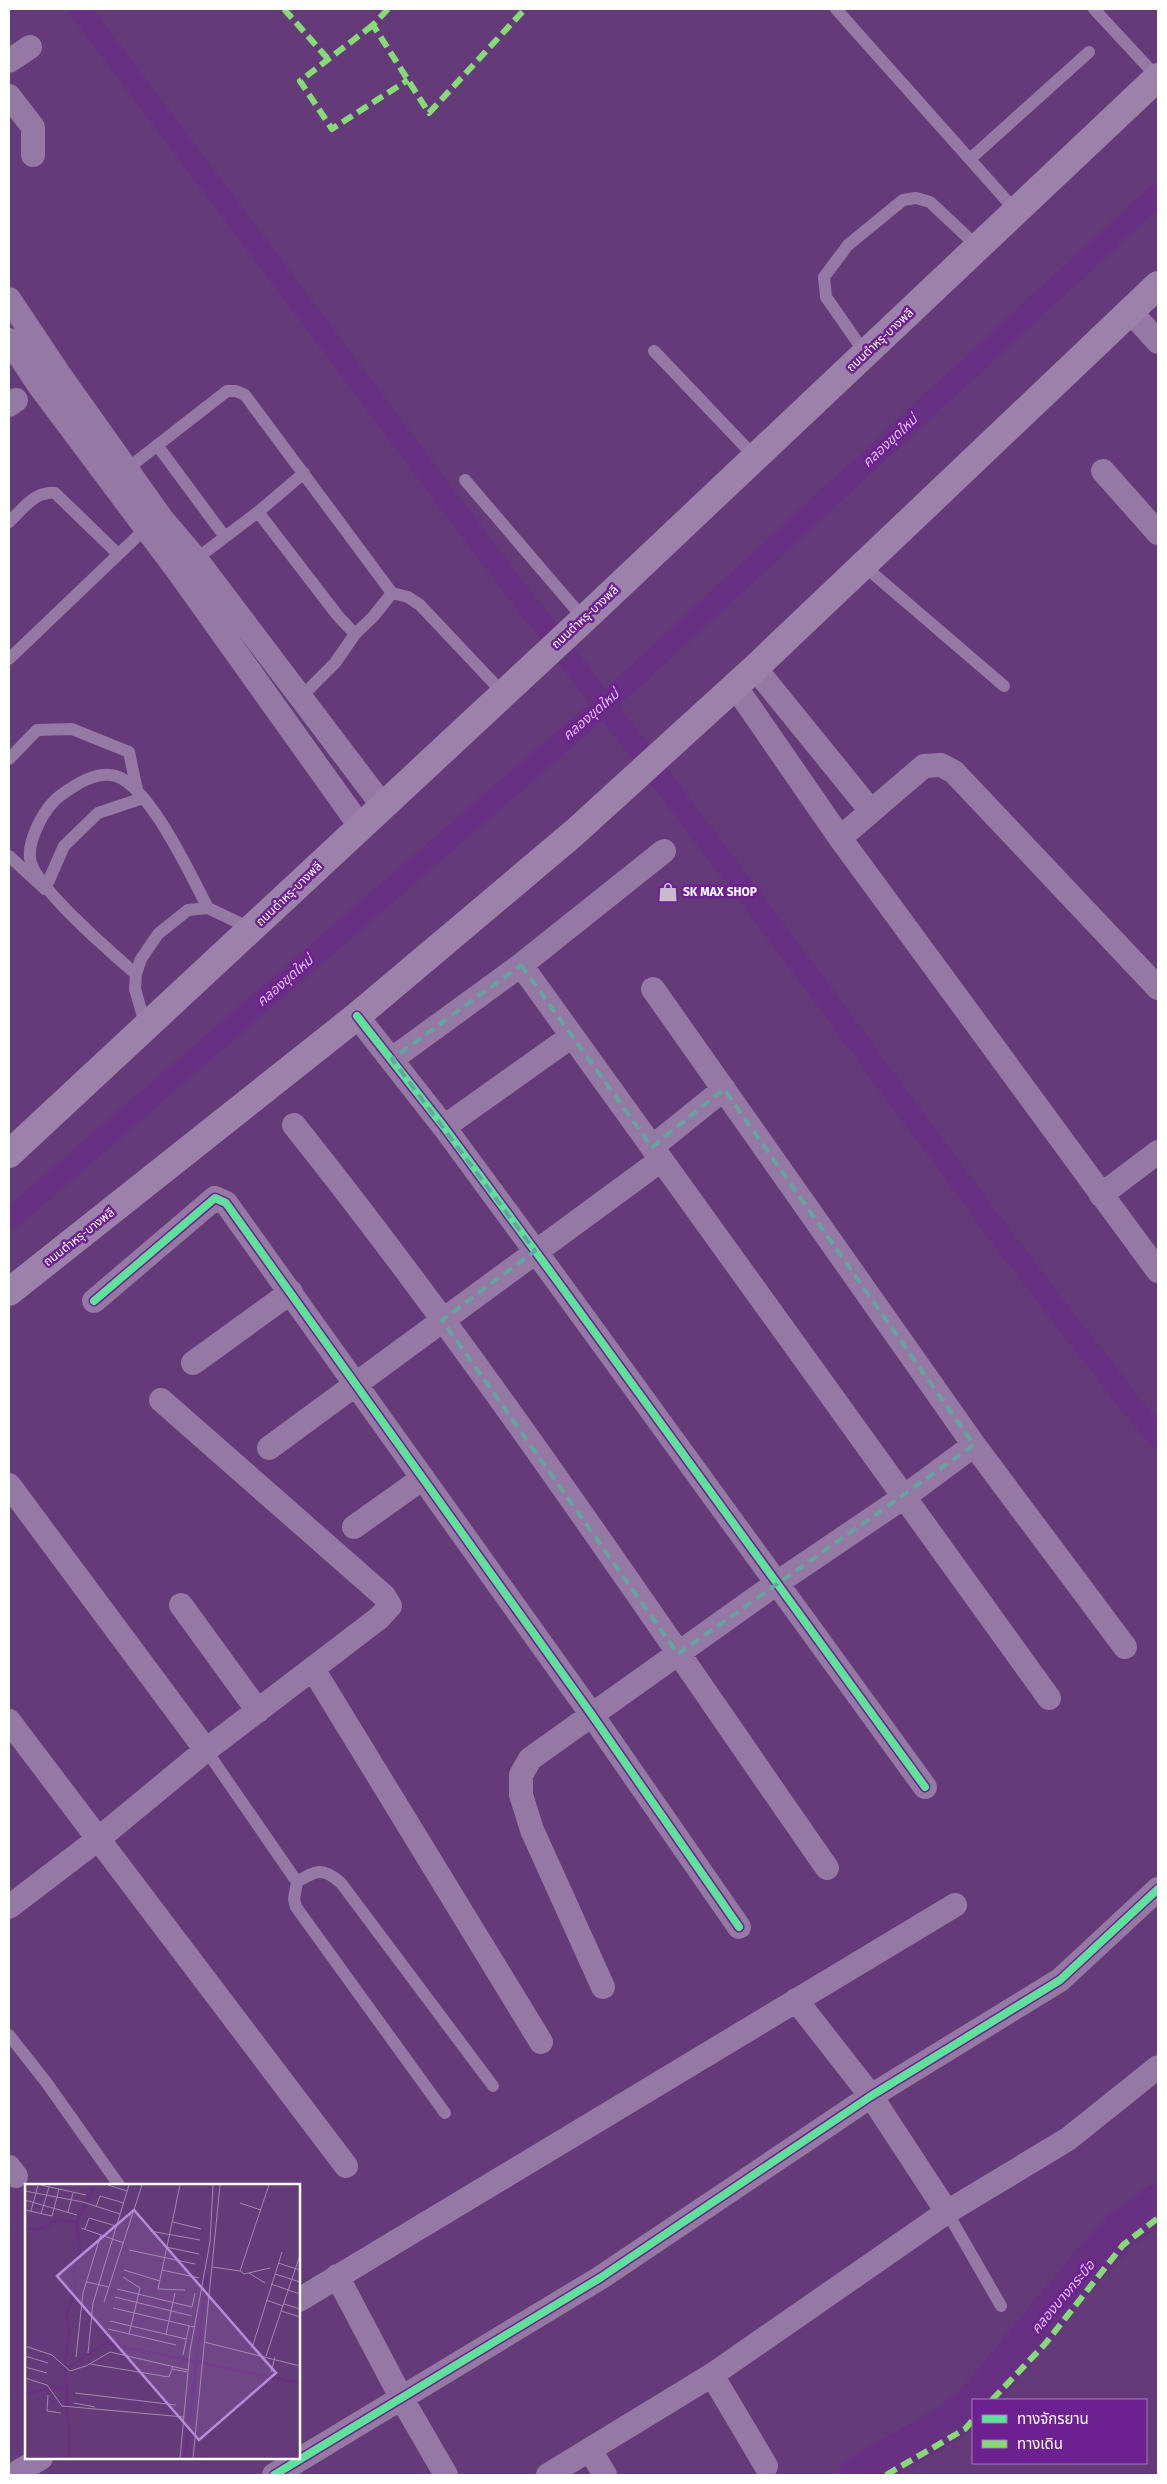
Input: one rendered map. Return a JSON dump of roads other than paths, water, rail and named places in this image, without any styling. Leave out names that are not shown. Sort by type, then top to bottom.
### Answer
[{"type":"main road","name":"ถนนตำหรุ-บางพลี","points":[[9,1154],[252,929],[1158,78]]},
{"type":"main road","name":"ถนนตำหรุ-บางพลี","points":[[9,1292],[357,1016],[507,891],[755,668],[1158,285]]},
{"type":"street","points":[[9,61],[30,46]]},
{"type":"street","points":[[9,96],[33,127],[33,155]]},
{"type":"street","points":[[9,299],[118,475],[146,528],[360,826]]},
{"type":"street","points":[[1130,311],[1158,342]]},
{"type":"street","points":[[9,340],[40,388],[118,475],[162,519],[196,559],[383,806]]},
{"type":"street","points":[[1103,471],[1158,533]]},
{"type":"street","points":[[755,668],[870,811]]},
{"type":"street","points":[[735,686],[840,838],[1101,1196],[1158,1271]]},
{"type":"street","points":[[840,838],[924,766],[941,765],[954,772],[1158,988]]},
{"type":"street","points":[[392,1059],[521,964],[664,851]]},
{"type":"street","points":[[521,964],[1049,1698]]},
{"type":"street","points":[[653,989],[974,1445],[1125,1647]]},
{"type":"street","points":[[357,1016],[444,1127],[924,1787]]},
{"type":"street","points":[[444,1127],[572,1036]]},
{"type":"street","points":[[270,1448],[535,1251],[657,1154],[724,1089]]},
{"type":"street","points":[[294,1125],[342,1185],[526,1433],[827,1868]]},
{"type":"street","points":[[1101,1196],[1158,1152]]},
{"type":"street","points":[[94,1300],[215,1198],[226,1203],[592,1715],[738,1927]]},
{"type":"street","points":[[193,1363],[291,1292]]},
{"type":"street","points":[[9,1907],[97,1840],[206,1750],[379,1618],[390,1606],[388,1601],[312,1531],[161,1400]]},
{"type":"street","points":[[604,1987],[532,1830],[521,1795],[521,1775],[530,1759],[777,1583],[904,1497],[974,1445]]},
{"type":"street","points":[[354,1527],[423,1478]]},
{"type":"street","points":[[9,1485],[206,1750]]},
{"type":"street","points":[[182,1604],[258,1712]]},
{"type":"street","points":[[313,1669],[541,2042]]},
{"type":"street","points":[[9,1721],[97,1840],[346,2166]]},
{"type":"street","points":[[274,2475],[600,2278],[872,2096],[1060,1980],[1158,1889]]},
{"type":"street","points":[[300,2299],[955,1905]]},
{"type":"street","points":[[796,2000],[872,2096],[947,2212]]},
{"type":"street","points":[[548,2475],[712,2375],[947,2212],[1068,2139],[1158,2067]]},
{"type":"street","points":[[337,2276],[402,2399],[446,2475]]},
{"type":"street","points":[[712,2375],[766,2466]]},
{"type":"street","points":[[590,2450],[605,2475]]},
{"type":"street","points":[[13,2475],[39,2459]]},
{"type":"lane","points":[[836,9],[1016,211]]},
{"type":"lane","points":[[1094,9],[1158,78]]},
{"type":"lane","points":[[970,159],[1089,52]]},
{"type":"lane","points":[[865,353],[826,297],[824,277],[848,245],[903,200],[916,198],[930,202],[978,247]]},
{"type":"lane","points":[[654,351],[755,457]]},
{"type":"lane","points":[[118,475],[227,391],[236,391],[246,395],[392,593],[408,597],[420,605],[503,693]]},
{"type":"lane","points":[[157,445],[225,537]]},
{"type":"lane","points":[[196,559],[258,512],[304,473]]},
{"type":"lane","points":[[465,480],[583,619]]},
{"type":"lane","points":[[9,522],[34,497],[44,492],[55,493],[118,554]]},
{"type":"lane","points":[[258,512],[338,616],[355,634]]},
{"type":"lane","points":[[9,659],[146,528]]},
{"type":"lane","points":[[863,565],[1004,686]]},
{"type":"lane","points":[[300,698],[336,663],[355,634],[373,617],[392,593]]},
{"type":"lane","points":[[9,759],[37,730],[72,729],[129,752],[140,794]]},
{"type":"lane","points":[[45,889],[30,859],[36,827],[59,796],[90,777],[116,776],[140,794],[167,833],[208,908]]},
{"type":"lane","points":[[45,889],[64,846],[98,813],[140,794]]},
{"type":"lane","points":[[9,856],[136,974]]},
{"type":"lane","points":[[146,1027],[135,989],[136,974],[141,960],[158,934],[188,910],[208,908],[252,929]]},
{"type":"lane","points":[[206,1750],[297,1882],[294,1899],[296,1907],[445,2113]]},
{"type":"lane","points":[[297,1882],[319,1871],[329,1873],[341,1883],[493,2086]]},
{"type":"lane","points":[[9,2035],[46,2082],[118,2184]]},
{"type":"lane","points":[[947,2212],[1001,2306]]},
{"type":"waterway","points":[[80,9],[440,490],[741,884],[1003,1239],[1131,1405],[1158,1437]]},
{"type":"waterway","name":"คลองขุดใหม่","points":[[9,1220],[604,705],[1158,194]]},
{"type":"waterway","name":"คลองบางกระบือ","points":[[978,2399],[1092,2261],[1122,2229],[1158,2203]]},
{"type":"waterway","name":"คลองบางกระบือ","points":[[858,2475],[948,2424],[972,2405]]},
{"type":"place","name":"SK MAX SHOP","points":[[668,892]]}]
